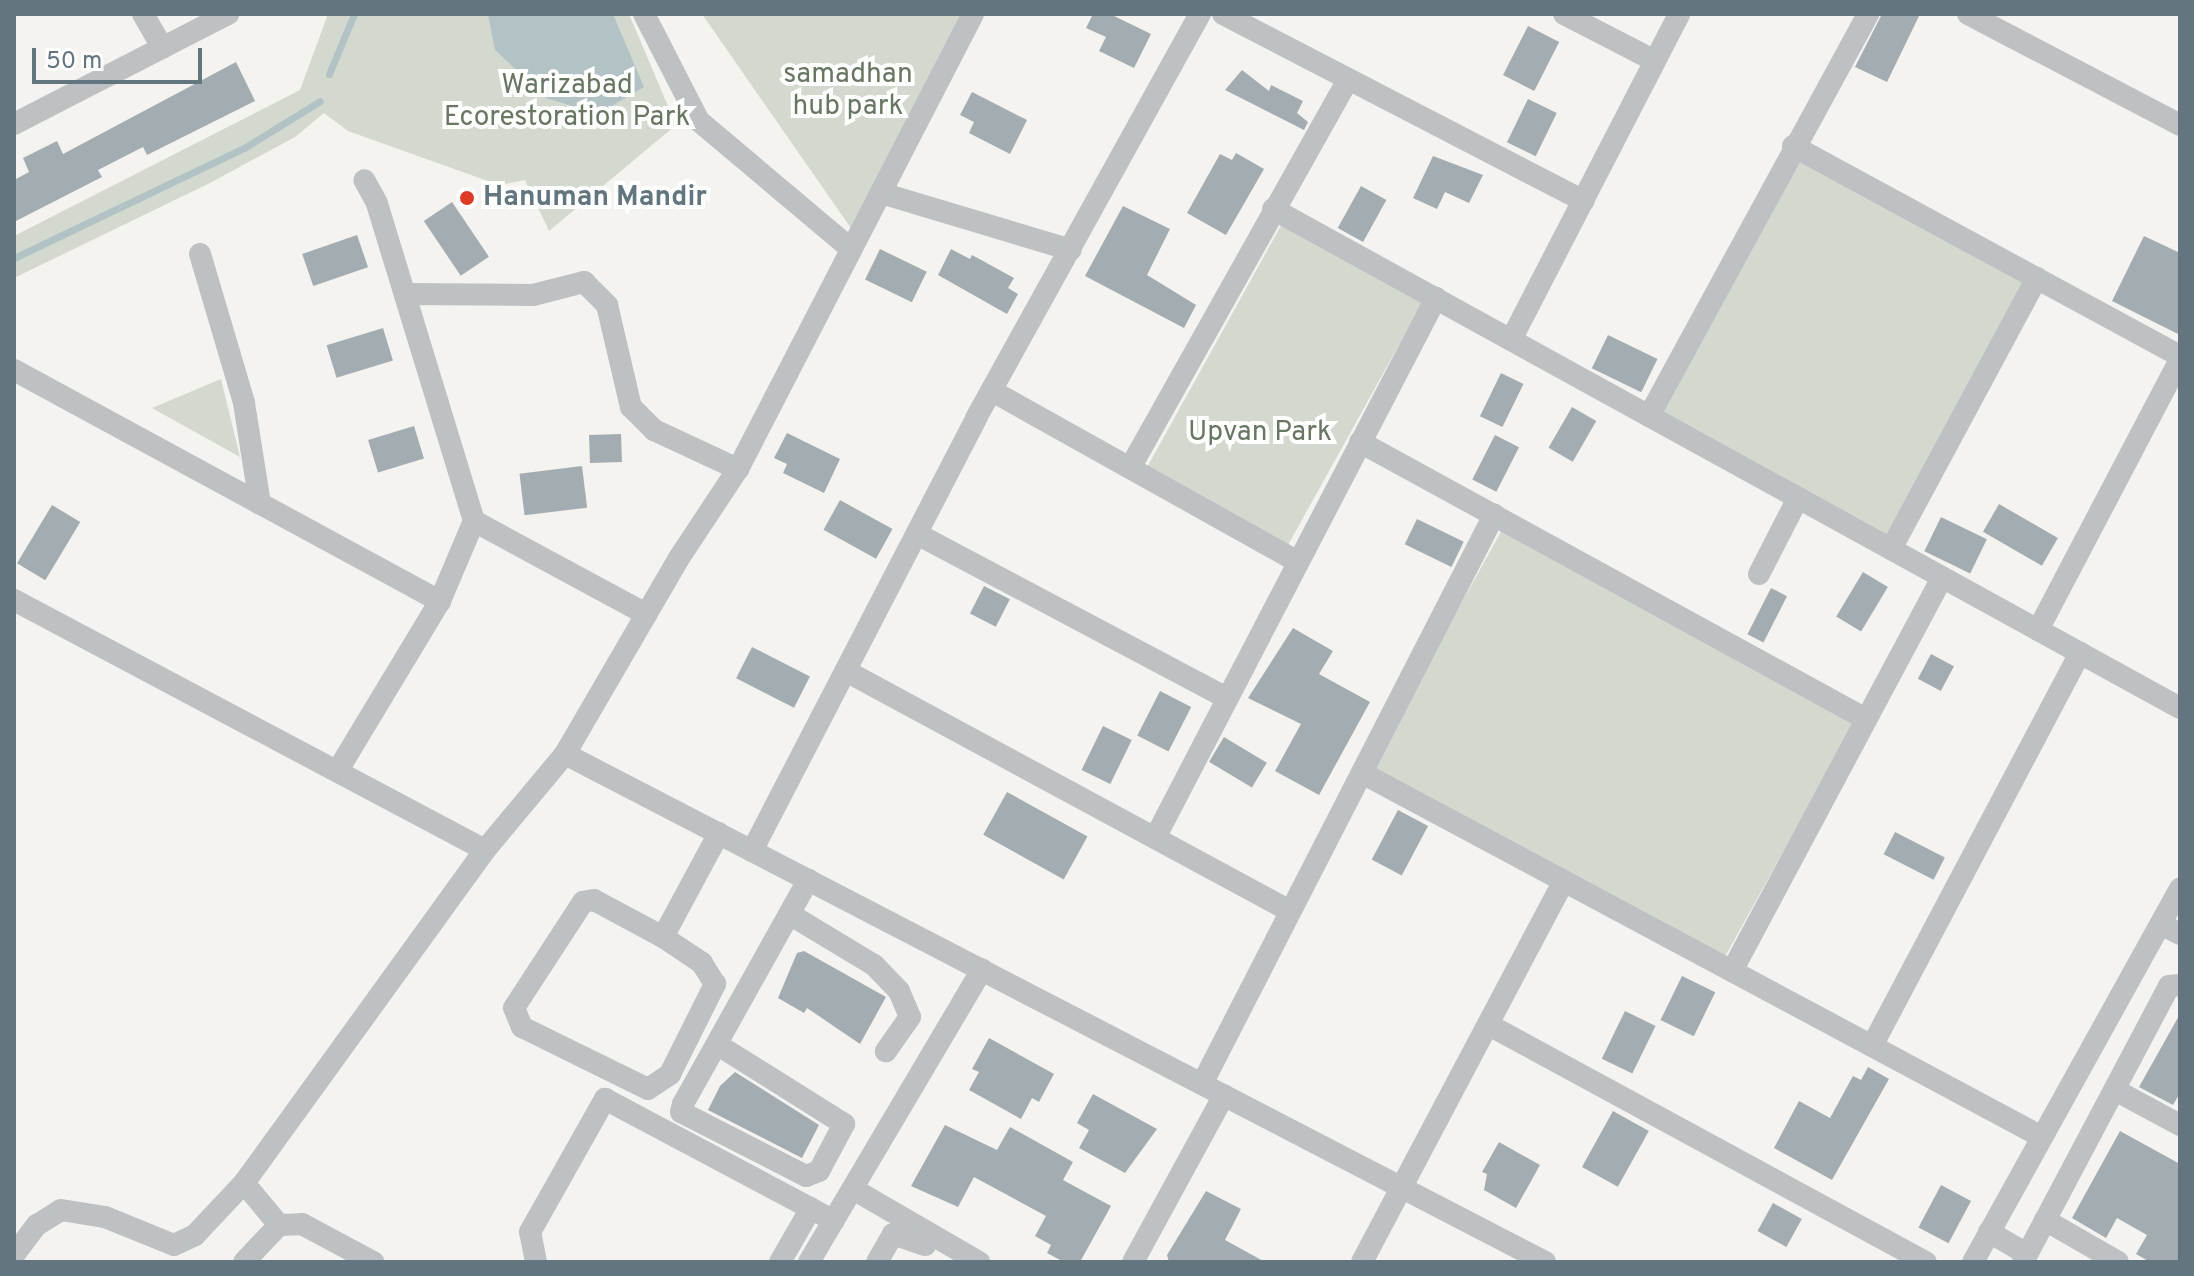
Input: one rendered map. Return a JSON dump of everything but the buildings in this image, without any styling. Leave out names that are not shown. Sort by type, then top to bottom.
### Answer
[{"type":"street","points":[[143,14],[163,48]]},
{"type":"street","points":[[14,124],[228,14]]},
{"type":"street","points":[[644,14],[699,121],[850,248]]},
{"type":"street","points":[[14,1255],[37,1225],[61,1210],[105,1217],[174,1245],[195,1235],[244,1183],[485,850],[565,754],[646,614],[738,469],[973,14]]},
{"type":"street","points":[[752,851],[917,534],[1200,14]]},
{"type":"street","points":[[1223,14],[1583,201]]},
{"type":"street","points":[[1564,14],[1655,61]]},
{"type":"street","points":[[1511,340],[1679,14]]},
{"type":"street","points":[[1649,416],[1793,146],[1868,14]]},
{"type":"street","points":[[1968,14],[2180,125]]},
{"type":"street","points":[[1130,468],[1348,79]]},
{"type":"street","points":[[1793,146],[2180,358],[2038,630]]},
{"type":"street","points":[[338,770],[440,601],[474,521],[377,203],[364,180]]},
{"type":"street","points":[[881,193],[1071,250]]},
{"type":"street","points":[[1273,209],[2180,708]]},
{"type":"street","points":[[200,254],[244,403],[260,504]]},
{"type":"street","points":[[1891,549],[2037,278]]},
{"type":"street","points":[[405,294],[533,295],[584,282],[607,305],[631,407],[654,430],[738,469]]},
{"type":"street","points":[[1155,838],[1436,298]]},
{"type":"street","points":[[14,370],[440,601]]},
{"type":"street","points":[[994,392],[1297,561]]},
{"type":"street","points":[[1360,442],[1866,719]]},
{"type":"street","points":[[1759,574],[1798,498]]},
{"type":"street","points":[[1202,1084],[1494,515]]},
{"type":"street","points":[[474,521],[646,614]]},
{"type":"street","points":[[917,534],[1227,698]]},
{"type":"street","points":[[1732,971],[1942,577]]},
{"type":"street","points":[[14,600],[485,850]]},
{"type":"street","points":[[1872,1046],[2080,653]]},
{"type":"street","points":[[846,671],[1290,911]]},
{"type":"street","points":[[565,754],[1545,1262]]},
{"type":"street","points":[[1362,773],[2042,1137]]},
{"type":"street","points":[[663,937],[719,833]]},
{"type":"street","points":[[718,1045],[844,1124],[843,1134],[819,1171],[806,1176],[681,1112],[808,880]]},
{"type":"street","points":[[1362,1262],[1404,1189],[1564,881]]},
{"type":"street","points":[[1973,1262],[2042,1137],[2170,929],[2180,889]]},
{"type":"street","points":[[594,900],[663,937],[702,963],[715,984],[662,1082],[648,1089],[518,1020],[514,1008],[583,902],[594,900]]},
{"type":"street","points":[[791,915],[874,965],[899,991],[910,1017],[886,1051]]},
{"type":"street","points":[[809,1262],[982,969]]},
{"type":"street","points":[[1989,1232],[2025,1258],[2169,986],[2180,985]]},
{"type":"street","points":[[1489,1025],[1926,1262]]},
{"type":"street","points":[[2115,1090],[2180,1125]]},
{"type":"street","points":[[1133,1262],[1224,1095]]},
{"type":"street","points":[[536,1262],[530,1232],[605,1099],[834,1221]]},
{"type":"street","points":[[244,1183],[279,1225]]},
{"type":"street","points":[[853,1189],[979,1262]]},
{"type":"street","points":[[780,1262],[811,1208]]},
{"type":"street","points":[[2045,1220],[2118,1262]]},
{"type":"street","points":[[244,1262],[279,1225],[302,1224],[373,1262]]},
{"type":"street","points":[[877,1262],[893,1234],[922,1243],[953,1262]]},
{"type":"street","points":[[150,1235],[163,1262]]},
{"type":"green space","name":"Warizabad Ecorestoration Park","points":[[328,14],[629,14],[676,125],[549,231],[525,180],[499,185],[348,131],[324,113],[295,137],[210,183],[14,278],[14,236],[300,90]]},
{"type":"green space","name":"samadhan hub park","points":[[702,14],[975,14],[855,234]]},
{"type":"green space","points":[[1796,157],[2025,284],[1885,537],[1656,410]]},
{"type":"green space","name":"Upvan Park","points":[[1283,222],[1424,300],[1287,548],[1146,470]]},
{"type":"green space","points":[[221,379],[240,457],[152,408]]},
{"type":"green space","points":[[1503,528],[1855,723],[1721,964],[1369,769]]},
{"type":"shaded area","points":[[488,14],[613,14],[644,87],[598,114],[546,98],[495,50]]},
{"type":"waterway","points":[[329,74],[354,14]]},
{"type":"waterway","points":[[14,258],[244,148],[320,101]]},
{"type":"place","name":"Hanuman Mandir","points":[[467,198]]}]
